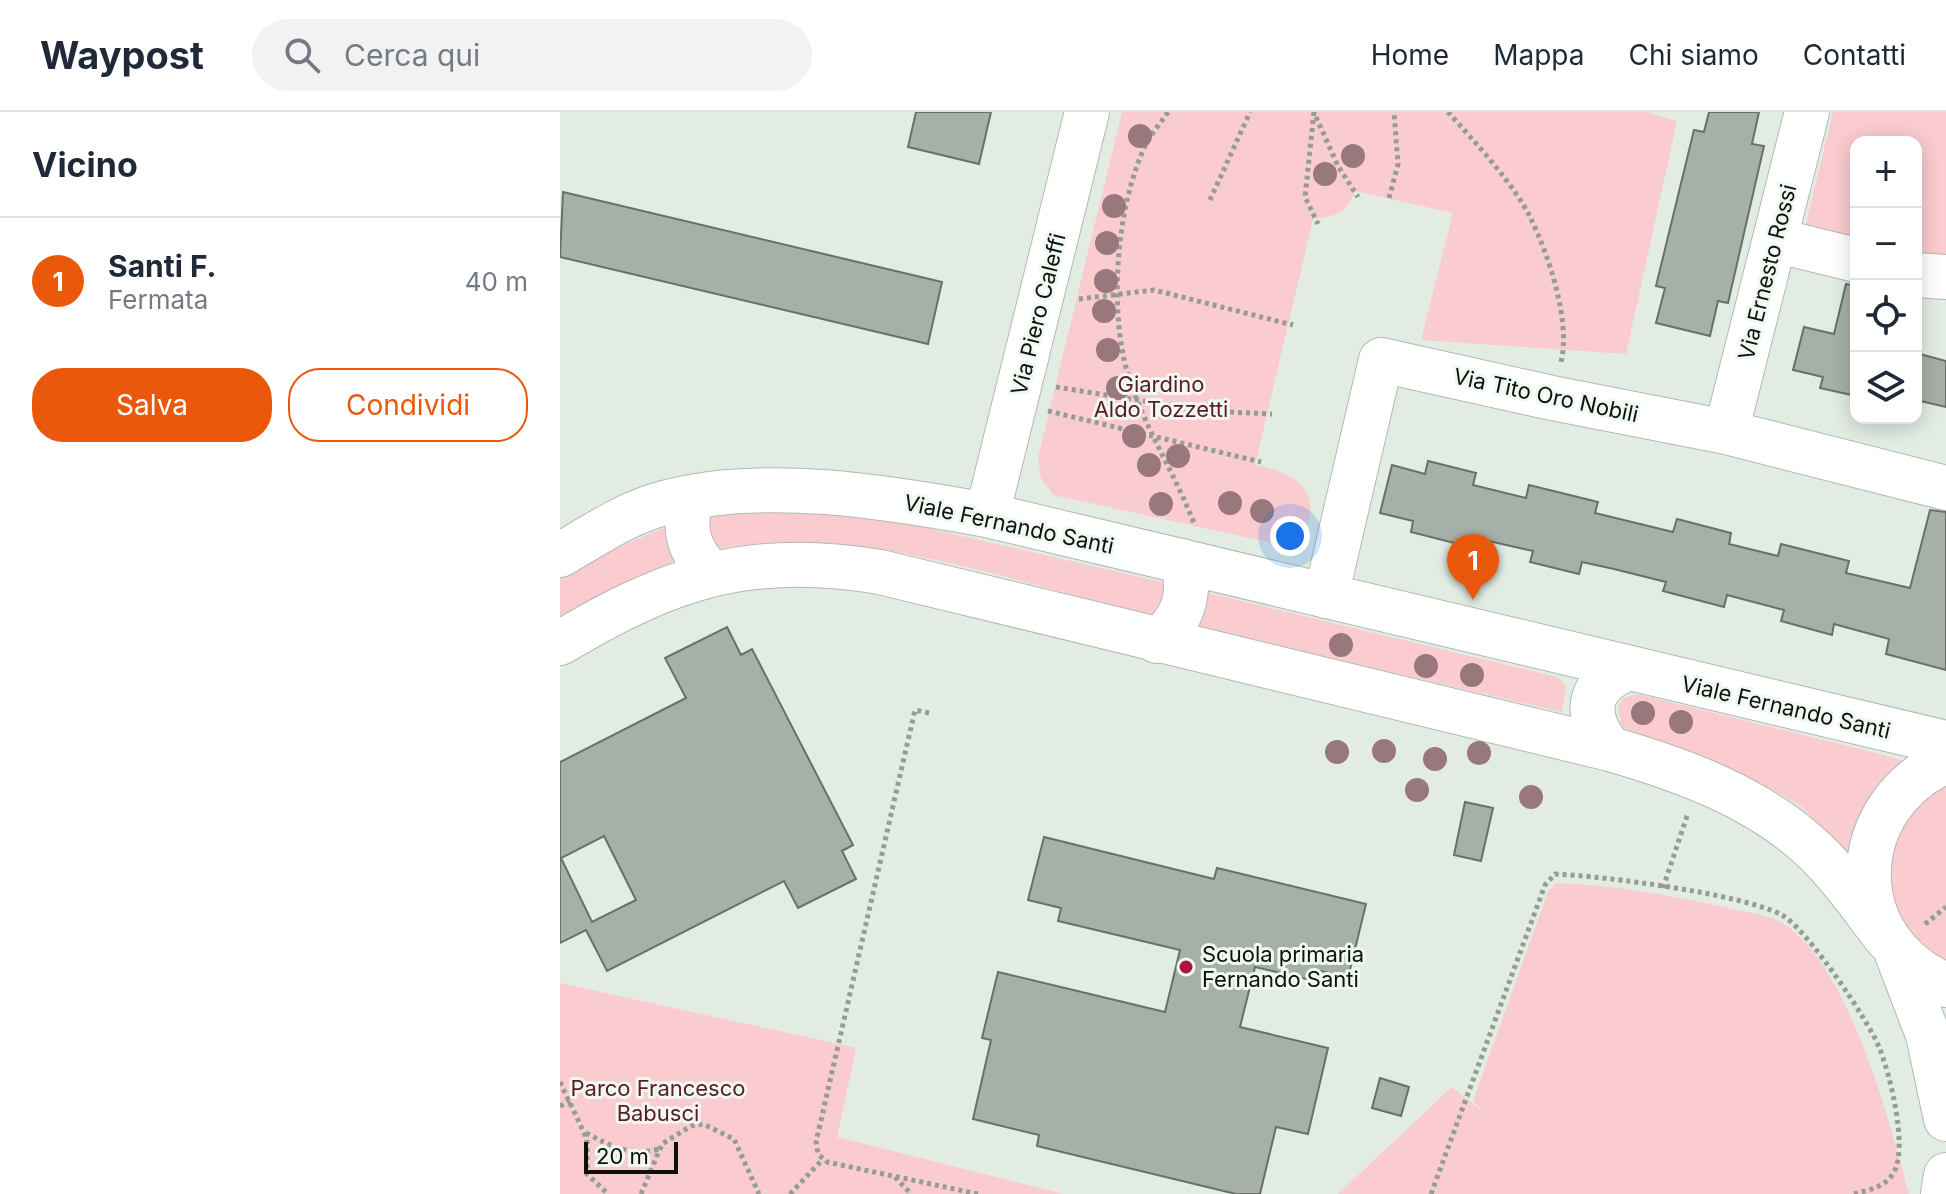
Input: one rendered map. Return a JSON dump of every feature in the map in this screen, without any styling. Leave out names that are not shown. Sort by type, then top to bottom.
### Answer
[{"type":"street","name":"Via Piero Caleffi","points":[[987,515],[1087,112]]},
{"type":"street","name":"Via Ernesto Rossi","points":[[1726,432],[1807,112]]},
{"type":"street","points":[[1775,240],[1850,259]]},
{"type":"street","points":[[1922,275],[1946,277]]},
{"type":"street","name":"Via Tito Oro Nobili","points":[[1326,596],[1381,360],[1726,432],[1946,488]]},
{"type":"street","name":"Viale Fernando Santi","points":[[560,555],[628,517],[692,497],[760,491],[834,495],[987,515],[1190,548],[1326,596],[1946,743]]},
{"type":"street","points":[[692,497],[686,525],[688,543],[712,574]]},
{"type":"street","points":[[1157,641],[1173,627],[1183,606],[1190,548]]},
{"type":"street","points":[[560,643],[644,596],[712,574],[786,563],[857,568],[1610,749],[1702,780],[1776,820],[1830,866],[1892,946],[1924,975],[1946,985]]},
{"type":"street","points":[[1610,749],[1595,727],[1593,699],[1601,684],[1626,669]]},
{"type":"street","points":[[1946,761],[1897,795],[1876,830],[1870,861],[1870,887],[1875,912],[1932,1046],[1946,1119]]},
{"type":"street","points":[[1943,1194],[1946,1175]]},
{"type":"path","points":[[1168,112],[1147,143],[1125,211],[1119,248],[1120,292],[1125,363],[1155,438],[1190,548]]},
{"type":"path","points":[[1210,200],[1250,112]]},
{"type":"path","points":[[1389,198],[1398,164],[1394,112]]},
{"type":"path","points":[[1448,112],[1478,146],[1531,218],[1561,309],[1564,352],[1552,398]]},
{"type":"path","points":[[1314,113],[1338,166],[1358,197]]},
{"type":"path","points":[[1314,113],[1305,197],[1318,224]]},
{"type":"path","points":[[1068,305],[1083,296],[1154,290],[1293,325]]},
{"type":"path","points":[[1049,384],[1065,390],[1206,411],[1272,414]]},
{"type":"path","points":[[1043,410],[1261,462]]},
{"type":"path","points":[[929,713],[915,710],[816,1142],[818,1154],[823,1159],[956,1192],[978,1194]]},
{"type":"path","points":[[1663,888],[1689,810]]},
{"type":"path","points":[[1431,1194],[1549,879],[1555,874],[1663,888],[1759,906],[1783,916],[1812,942],[1879,1047],[1900,1134],[1899,1160],[1893,1175],[1878,1188],[1853,1194]]},
{"type":"path","points":[[560,1082],[585,1132],[587,1174],[608,1194]]},
{"type":"path","points":[[560,1106],[570,1101]]},
{"type":"path","points":[[585,1132],[619,1150],[635,1152],[659,1149],[691,1126],[703,1124],[734,1139],[759,1194]]},
{"type":"path","points":[[641,1194],[659,1149]]},
{"type":"path","points":[[790,1194],[823,1159]]},
{"type":"path","points":[[895,1176],[911,1194]]},
{"type":"green space","name":"Giardino Aldo Tozzetti","points":[[1122,112],[1645,112],[1677,121],[1626,354],[1421,340],[1453,213],[1355,191],[1348,205],[1340,212],[1313,219],[1255,465],[1294,478],[1306,492],[1311,513],[1299,534],[1290,541],[1278,544],[1053,495],[1041,478],[1038,458]]},
{"type":"green space","points":[[1833,112],[1946,112],[1946,264],[1922,264],[1922,136],[1850,136],[1850,248],[1803,236]]},
{"type":"green space","points":[[749,510],[827,510],[905,523],[1166,583],[1157,618],[991,573],[864,547],[795,542],[713,549],[707,539],[709,517]]},
{"type":"green space","points":[[666,527],[667,541],[677,560],[625,582],[560,619],[560,577],[600,555]]},
{"type":"green space","points":[[1204,592],[1557,677],[1566,685],[1562,712],[1197,627],[1204,613]]},
{"type":"green space","points":[[1637,694],[1909,763],[1883,783],[1867,802],[1858,826],[1854,859],[1801,806],[1774,790],[1622,727],[1618,707],[1624,698]]},
{"type":"green space","points":[[1946,779],[1946,970],[1920,952],[1888,895],[1895,831]]},
{"type":"green space","points":[[1556,883],[1645,892],[1759,914],[1774,919],[1800,937],[1823,965],[1861,1042],[1877,1084],[1909,1194],[1338,1194],[1452,1087],[1486,1114],[1473,1101],[1548,892]]},
{"type":"green space","name":"Parco Francesco Babusci","points":[[560,983],[856,1048],[837,1137],[1064,1194],[560,1194]]},
{"type":"building","points":[[916,112],[991,112],[979,164],[908,147]]},
{"type":"building","points":[[1709,112],[1759,112],[1752,144],[1764,146],[1728,303],[1718,301],[1710,336],[1656,323],[1665,288],[1656,286],[1694,130],[1704,132]]},
{"type":"building","points":[[563,192],[942,282],[928,344],[560,257]]},
{"type":"building","points":[[1846,284],[1850,285],[1850,395],[1820,388],[1823,377],[1793,370],[1804,327],[1834,334]]},
{"type":"building","points":[[1922,355],[1946,361],[1946,407],[1922,401]]},
{"type":"building","points":[[1428,461],[1476,473],[1473,485],[1526,498],[1529,485],[1598,502],[1595,513],[1673,532],[1677,519],[1731,533],[1729,544],[1778,556],[1781,544],[1849,561],[1846,573],[1910,588],[1930,510],[1946,512],[1946,670],[1886,654],[1889,639],[1834,624],[1832,635],[1781,621],[1784,610],[1727,595],[1724,607],[1663,591],[1666,582],[1614,569],[1582,562],[1579,574],[1530,562],[1533,551],[1480,539],[1478,549],[1411,532],[1413,521],[1380,513],[1392,465],[1425,474]]},
{"type":"building","points":[[727,627],[741,655],[752,649],[853,845],[842,851],[856,879],[798,908],[784,881],[607,971],[586,930],[560,943],[560,762],[686,698],[665,658]],"holes":[[[604,836],[636,900],[592,922],[561,858]]]},
{"type":"building","points":[[1465,802],[1493,808],[1481,861],[1454,855]]},
{"type":"building","points":[[1044,837],[1214,879],[1217,868],[1366,904],[1348,978],[1317,970],[1315,981],[1255,967],[1240,1027],[1328,1048],[1308,1134],[1276,1127],[1260,1194],[1236,1194],[1037,1146],[1039,1135],[973,1119],[991,1040],[982,1038],[998,972],[1165,1012],[1180,950],[1058,921],[1061,908],[1028,900]]},
{"type":"building","points":[[1380,1078],[1409,1087],[1401,1116],[1372,1108]]},
{"type":"place","name":"Santi F.","points":[[1473,600]]},
{"type":"place","name":"Scuola primaria Fernando Santi","points":[[1186,967]]}]
